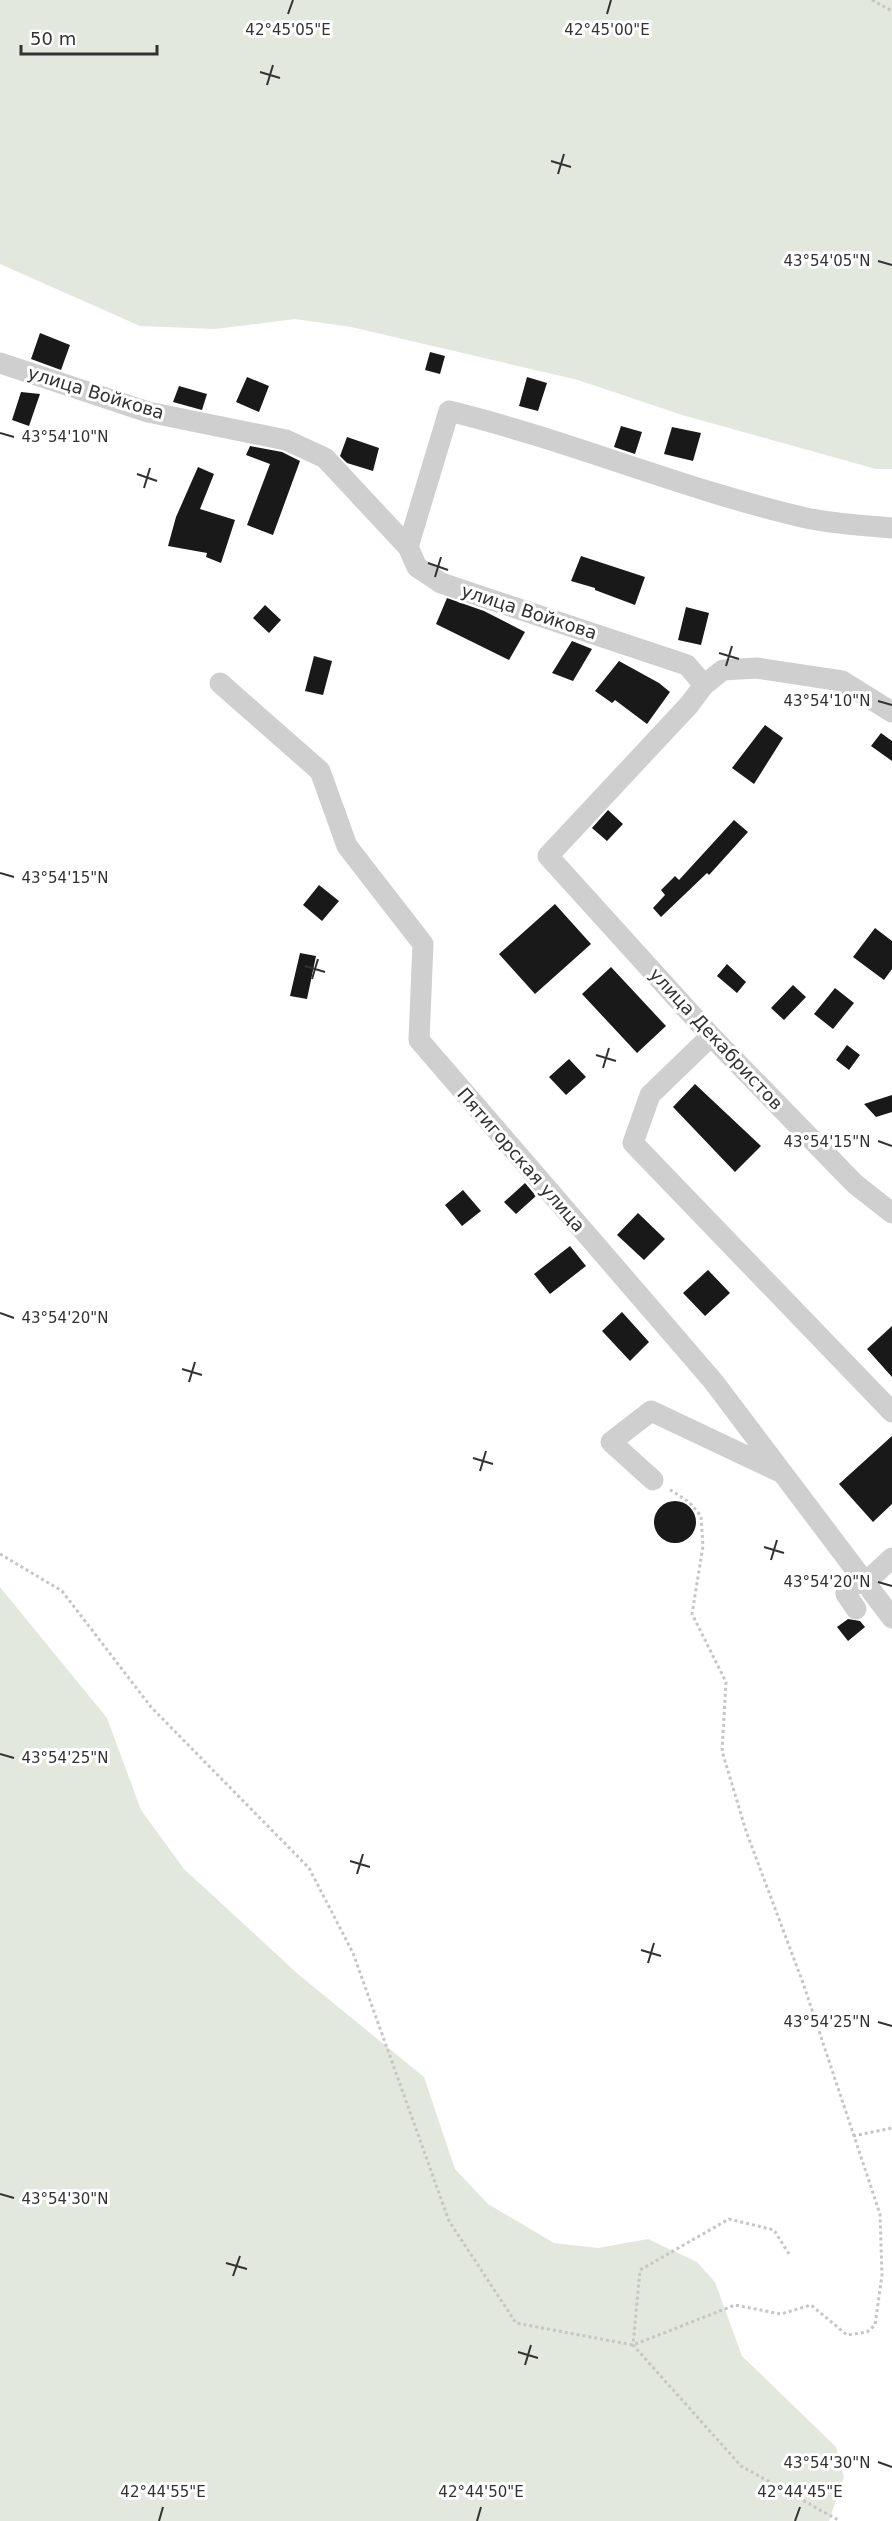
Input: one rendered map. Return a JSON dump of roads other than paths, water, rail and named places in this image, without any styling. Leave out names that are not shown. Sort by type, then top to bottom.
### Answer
[{"type":"street","name":"улица Войкова","points":[[0,363],[148,412],[286,440],[325,458],[408,547],[417,567],[441,583],[687,665],[704,685]]},
{"type":"street","points":[[408,547],[449,411],[510,426],[697,488],[804,518],[892,528]]},
{"type":"street","points":[[704,685],[723,670],[757,668],[842,681],[892,711]]},
{"type":"street","name":"Пятигорская улица","points":[[220,683],[320,771],[347,846],[423,944],[419,1040],[713,1381],[892,1618]]},
{"type":"street","name":"улица Декабристов","points":[[704,685],[689,705],[548,856],[711,1036],[855,1184],[891,1208]]},
{"type":"street","points":[[711,1036],[650,1095],[633,1143],[892,1412]]},
{"type":"street","points":[[653,1480],[611,1442],[651,1411],[781,1472]]},
{"type":"street","points":[[856,1610],[846,1594],[849,1588],[863,1582],[892,1558]]}]
